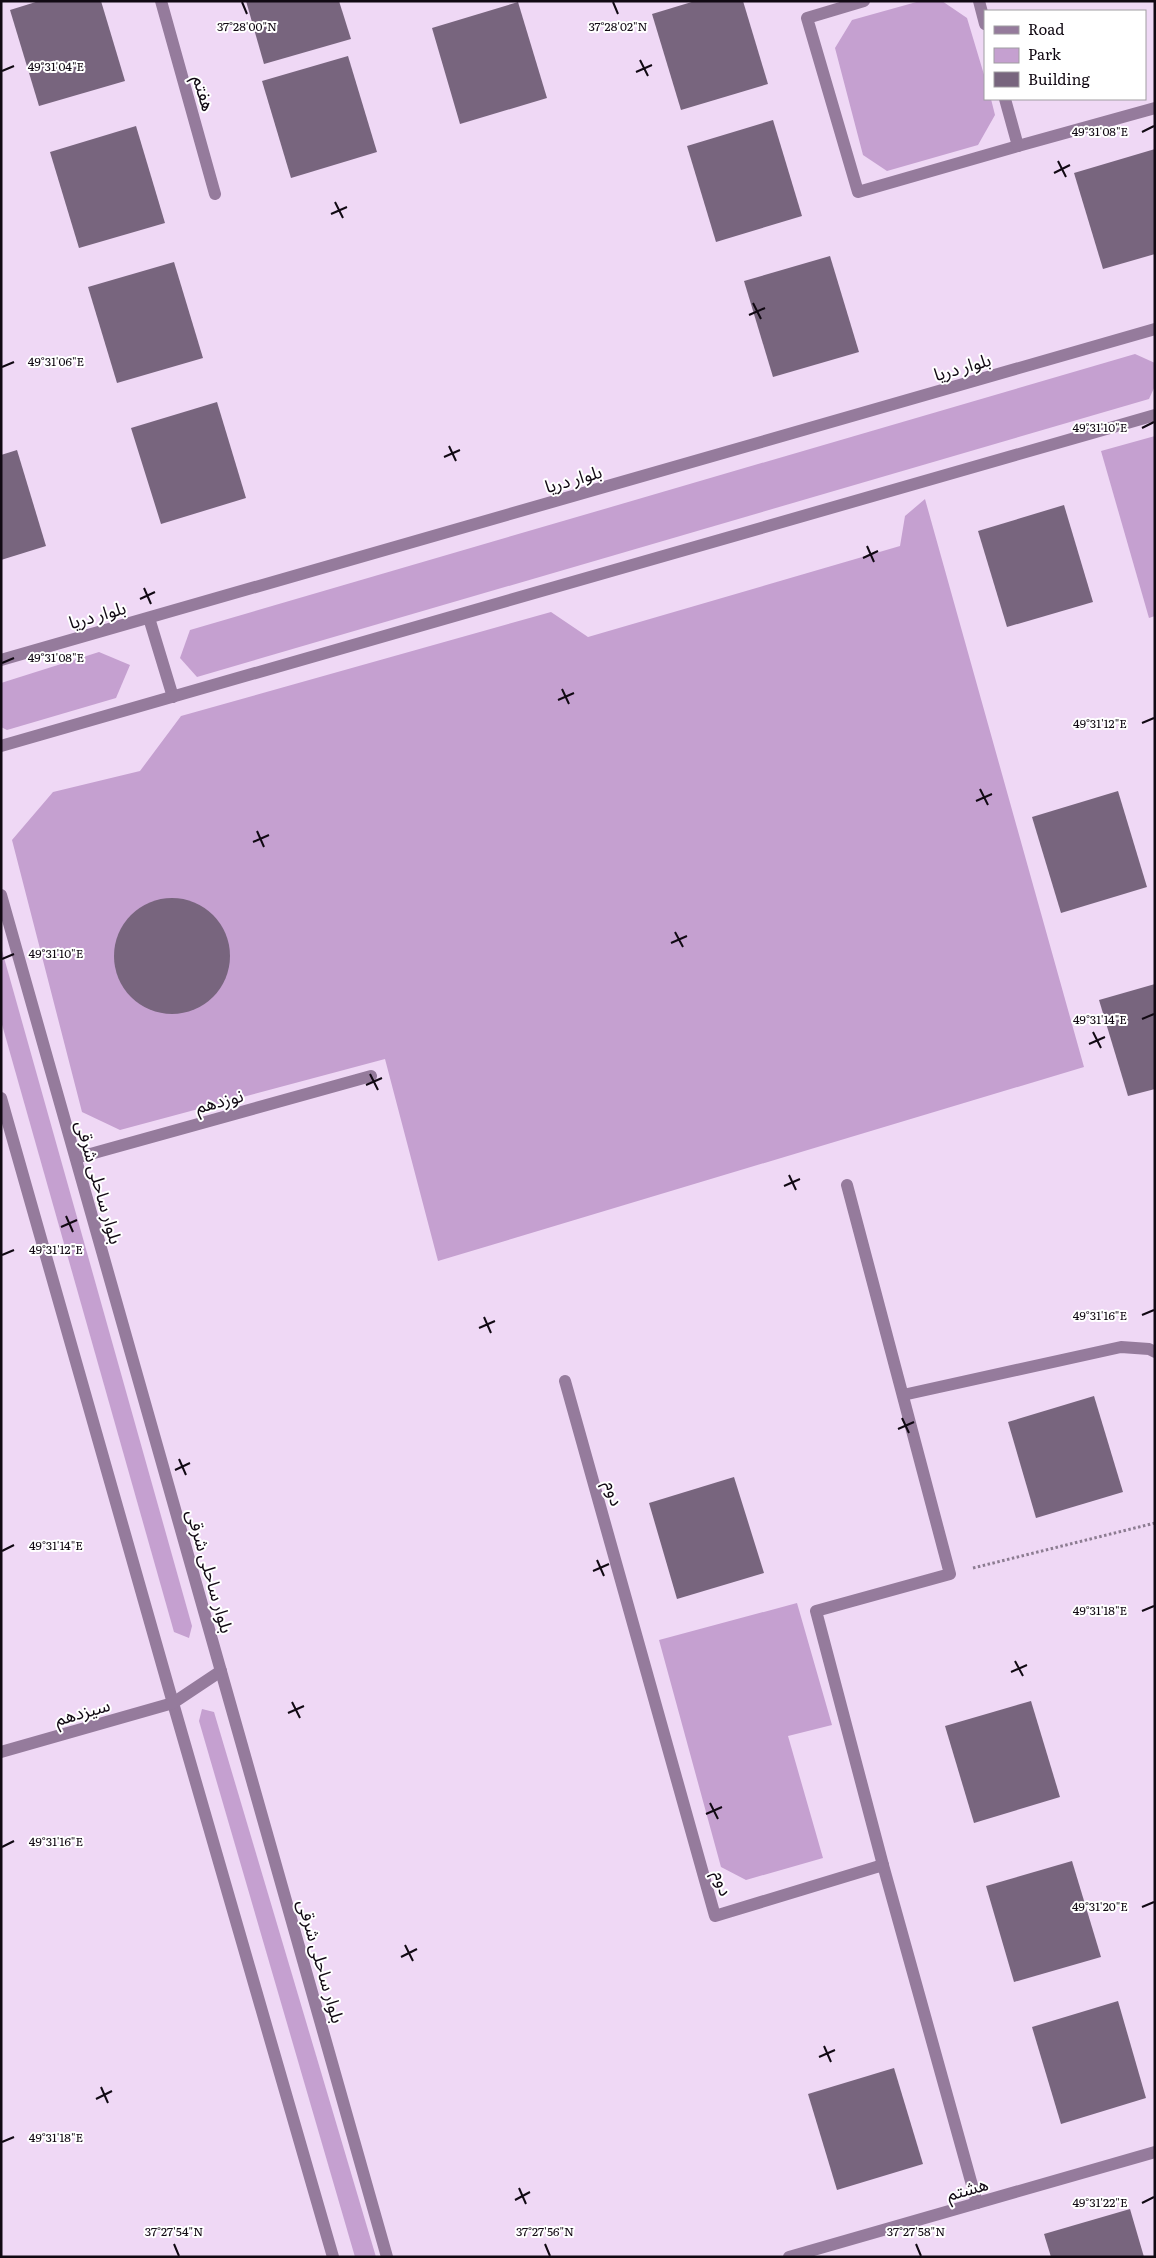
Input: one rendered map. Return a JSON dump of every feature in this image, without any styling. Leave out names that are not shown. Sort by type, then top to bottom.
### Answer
[{"type":"street","name":"هفتم","points":[[162,1],[216,194]]},
{"type":"street","points":[[864,1],[807,18],[858,192],[1155,108]]},
{"type":"street","points":[[978,1],[984,21]]},
{"type":"street","points":[[1005,100],[1018,146]]},
{"type":"street","name":"بلوار دریا","points":[[1,660],[1155,329]]},
{"type":"street","points":[[1,746],[1155,415]]},
{"type":"street","points":[[149,618],[173,697]]},
{"type":"street","name":"بلوار ساحلی شرقی","points":[[1,895],[387,2257]]},
{"type":"street","name":"نوزدهم","points":[[76,1158],[371,1076]]},
{"type":"street","points":[[1,1098],[333,2257]]},
{"type":"street","points":[[847,1185],[950,1574],[816,1611],[883,1865],[977,2203]]},
{"type":"street","points":[[903,1395],[1121,1347],[1149,1349],[1155,1352]]},
{"type":"street","name":"دوم","points":[[565,1381],[715,1916],[883,1865]]},
{"type":"street","name":"سیزدهم","points":[[1,1752],[173,1703],[221,1671]]},
{"type":"street","name":"هشتم","points":[[789,2257],[811,2254],[977,2203],[1155,2152]]},
{"type":"path","points":[[950,1574],[1155,1523]]},
{"type":"green space","points":[[920,1],[942,1],[967,18],[984,75],[984,100],[991,100],[995,115],[978,145],[887,171],[863,155],[835,48],[852,20]]},
{"type":"green space","points":[[1135,354],[1155,363],[1155,386],[1149,399],[197,677],[180,658],[190,630]]},
{"type":"green space","points":[[1155,436],[1155,616],[1149,618],[1101,451]]},
{"type":"green space","points":[[925,499],[1084,1067],[438,1261],[385,1059],[120,1130],[82,1112],[12,840],[53,792],[140,771],[181,716],[551,612],[588,637],[900,546],[905,516]]},
{"type":"green space","points":[[99,652],[130,665],[116,698],[7,730],[1,727],[1,683]]},
{"type":"green space","points":[[1,947],[192,1626],[189,1638],[174,1632],[1,1021]]},
{"type":"green space","points":[[797,1603],[832,1725],[788,1736],[823,1858],[746,1880],[721,1867],[659,1640]]},
{"type":"green space","points":[[202,1709],[214,1712],[376,2257],[355,2257],[199,1721]]},
{"type":"building","points":[[39,1],[101,1],[125,81],[39,106],[10,10]]},
{"type":"building","points":[[246,1],[339,1],[351,39],[264,64]]},
{"type":"building","points":[[695,1],[743,1],[768,84],[681,110],[652,14]]},
{"type":"building","points":[[518,2],[547,98],[460,124],[432,28]]},
{"type":"building","points":[[348,56],[377,152],[291,178],[262,81]]},
{"type":"building","points":[[773,120],[802,216],[716,242],[687,146]]},
{"type":"building","points":[[136,126],[165,223],[79,248],[50,152]]},
{"type":"building","points":[[1155,149],[1155,254],[1103,269],[1074,173]]},
{"type":"building","points":[[830,256],[859,352],[773,377],[744,281]]},
{"type":"building","points":[[174,262],[203,358],[117,383],[88,287]]},
{"type":"building","points":[[217,402],[246,498],[161,524],[131,428]]},
{"type":"building","points":[[17,450],[46,546],[1,560],[1,455]]},
{"type":"building","points":[[1064,505],[1093,602],[1007,627],[978,531]]},
{"type":"building","points":[[1118,791],[1147,887],[1061,913],[1032,817]]},
{"type":"building","points":[[172,898],[194,903],[213,915],[225,934],[230,956],[225,978],[213,997],[194,1009],[172,1014],[150,1009],[131,997],[119,978],[114,956],[119,934],[131,915],[150,903]]},
{"type":"building","points":[[1155,984],[1155,1089],[1128,1096],[1099,1000]]},
{"type":"building","points":[[1094,1396],[1123,1492],[1036,1518],[1008,1422]]},
{"type":"building","points":[[734,1477],[764,1573],[677,1599],[649,1503]]},
{"type":"building","points":[[1031,1701],[1060,1797],[974,1823],[945,1726]]},
{"type":"building","points":[[1072,1861],[1101,1957],[1014,1982],[986,1886]]},
{"type":"building","points":[[1118,2001],[1146,2098],[1061,2124],[1032,2027]]},
{"type":"building","points":[[894,2068],[923,2164],[837,2190],[808,2094]]},
{"type":"building","points":[[1130,2209],[1144,2257],[1051,2257],[1044,2234]]}]
